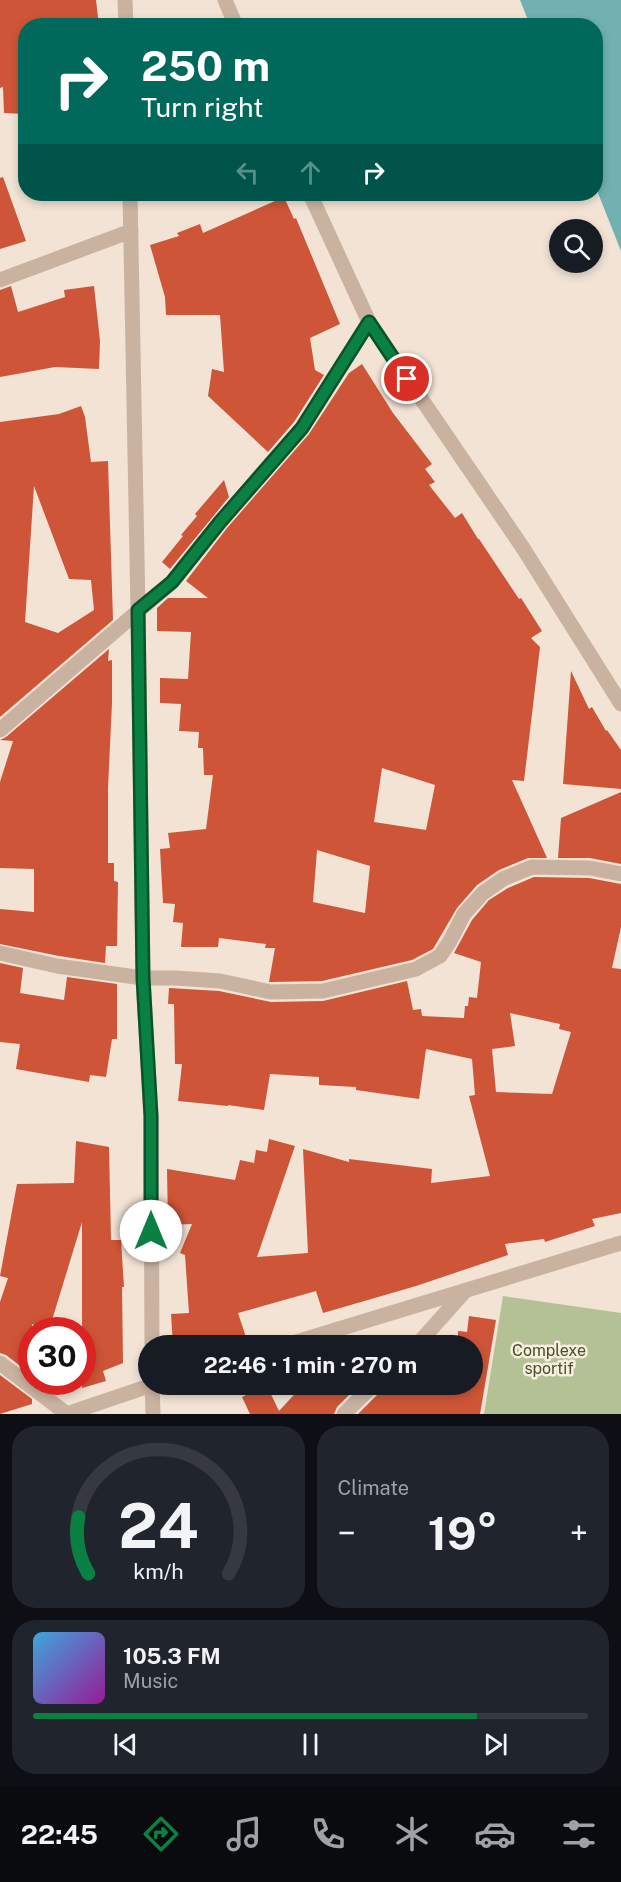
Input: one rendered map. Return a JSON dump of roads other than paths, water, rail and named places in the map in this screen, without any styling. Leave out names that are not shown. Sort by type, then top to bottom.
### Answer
[{"type":"street","points":[[125,0],[126,18]]},
{"type":"street","points":[[225,0],[233,18]]},
{"type":"street","points":[[130,201],[143,978],[151,1116],[152,1335]]},
{"type":"street","points":[[313,201],[369,322],[523,548],[621,704]]},
{"type":"street","points":[[0,280],[131,231]]},
{"type":"street","points":[[0,730],[172,582],[220,522],[302,428],[369,322]]},
{"type":"street","points":[[0,953],[57,966],[143,978],[220,981],[271,992],[323,991],[416,969],[440,956],[464,914],[483,893],[503,879],[532,867],[590,868],[621,874]]},
{"type":"street","points":[[319,1335],[621,1243]]},
{"type":"street","points":[[426,1335],[466,1290]]},
{"type":"street","points":[[0,1363],[67,1414],[138,1390]]},
{"type":"street","points":[[153,1395],[153,1414]]},
{"type":"street","points":[[344,1414],[363,1395]]},
{"type":"water","points":[[520,0],[621,0],[621,251],[601,201],[603,201],[603,18],[527,18]]},
{"type":"park label","name":"Complexe sportif","points":[[549,1359]]}]
